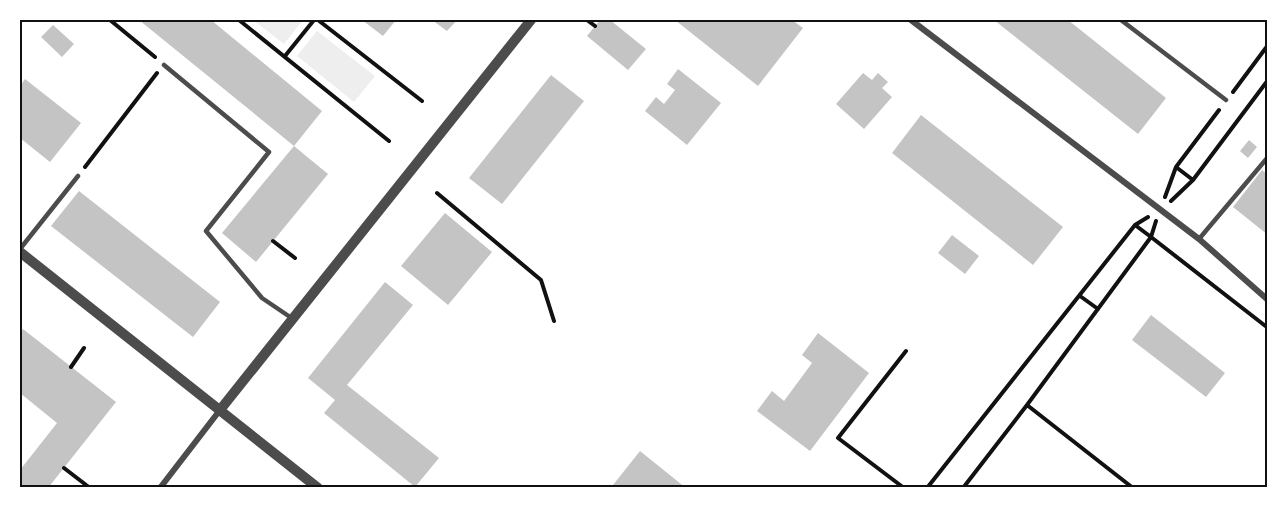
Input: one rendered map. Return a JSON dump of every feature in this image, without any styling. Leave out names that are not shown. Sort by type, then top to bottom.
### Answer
[{"type":"street","points":[[160,488],[531,20]]},
{"type":"street","points":[[911,20],[1199,239],[1268,300]]},
{"type":"street","points":[[20,251],[318,488]]},
{"type":"lane","points":[[1121,20],[1226,100]]},
{"type":"lane","points":[[164,65],[269,152],[207,231],[262,298],[293,319]]},
{"type":"lane","points":[[1199,239],[1268,157]]},
{"type":"lane","points":[[20,251],[78,176]]},
{"type":"path","points":[[78,176],[164,65],[110,20]]},
{"type":"path","points":[[240,20],[388,141]]},
{"type":"path","points":[[285,56],[316,20],[422,101]]},
{"type":"path","points":[[588,20],[595,26]]},
{"type":"path","points":[[963,488],[1151,237],[1176,167],[1268,45]]},
{"type":"path","points":[[927,488],[1136,225],[1160,210],[1193,180],[1268,80]]},
{"type":"path","points":[[1176,167],[1193,180]]},
{"type":"path","points":[[437,193],[541,280],[554,321]]},
{"type":"path","points":[[1136,225],[1268,328]]},
{"type":"path","points":[[273,241],[295,258]]},
{"type":"path","points":[[1080,296],[1098,309]]},
{"type":"path","points":[[71,367],[84,348]]},
{"type":"path","points":[[903,488],[838,438],[906,351]]},
{"type":"path","points":[[1027,405],[1133,488]]},
{"type":"path","points":[[64,468],[90,488]]},
{"type":"shaded area","points":[[253,20],[303,20],[284,44]]},
{"type":"shaded area","points":[[317,31],[375,76],[354,102],[297,56]]},
{"type":"building","points":[[139,20],[211,20],[322,111],[294,146]]},
{"type":"building","points":[[362,20],[396,20],[383,36]]},
{"type":"building","points":[[432,20],[457,20],[447,31]]},
{"type":"building","points":[[600,20],[610,20],[646,49],[628,70],[587,36]]},
{"type":"building","points":[[675,20],[792,20],[803,28],[758,86]]},
{"type":"building","points":[[994,20],[1068,20],[1166,98],[1138,134]]},
{"type":"building","points":[[53,25],[74,44],[62,57],[41,37]]},
{"type":"building","points":[[678,69],[721,103],[687,145],[645,111],[656,97],[664,104],[675,90],[667,84]]},
{"type":"building","points":[[863,73],[872,80],[878,73],[888,82],[882,88],[892,97],[864,129],[836,104]]},
{"type":"building","points":[[551,75],[584,101],[502,204],[469,178]]},
{"type":"building","points":[[25,79],[81,123],[50,162],[20,138],[20,86]]},
{"type":"building","points":[[921,115],[1063,227],[1033,265],[892,153]]},
{"type":"building","points":[[1249,140],[1257,147],[1248,158],[1240,151]]},
{"type":"building","points":[[294,146],[328,174],[256,262],[222,233]]},
{"type":"building","points":[[1262,170],[1268,175],[1268,235],[1233,207]]},
{"type":"building","points":[[79,191],[220,302],[193,337],[51,226]]},
{"type":"building","points":[[445,213],[492,252],[448,305],[401,266]]},
{"type":"building","points":[[952,235],[979,256],[965,274],[938,253]]},
{"type":"building","points":[[385,282],[413,305],[347,385],[439,458],[415,487],[324,413],[335,400],[308,378]]},
{"type":"building","points":[[1151,315],[1225,373],[1206,397],[1132,340]]},
{"type":"building","points":[[23,329],[116,402],[48,488],[20,488],[20,470],[57,423],[20,393],[20,333]]},
{"type":"building","points":[[818,333],[869,373],[810,451],[757,411],[772,391],[784,401],[812,363],[802,355]]},
{"type":"building","points":[[640,451],[686,488],[615,488],[613,485]]}]
